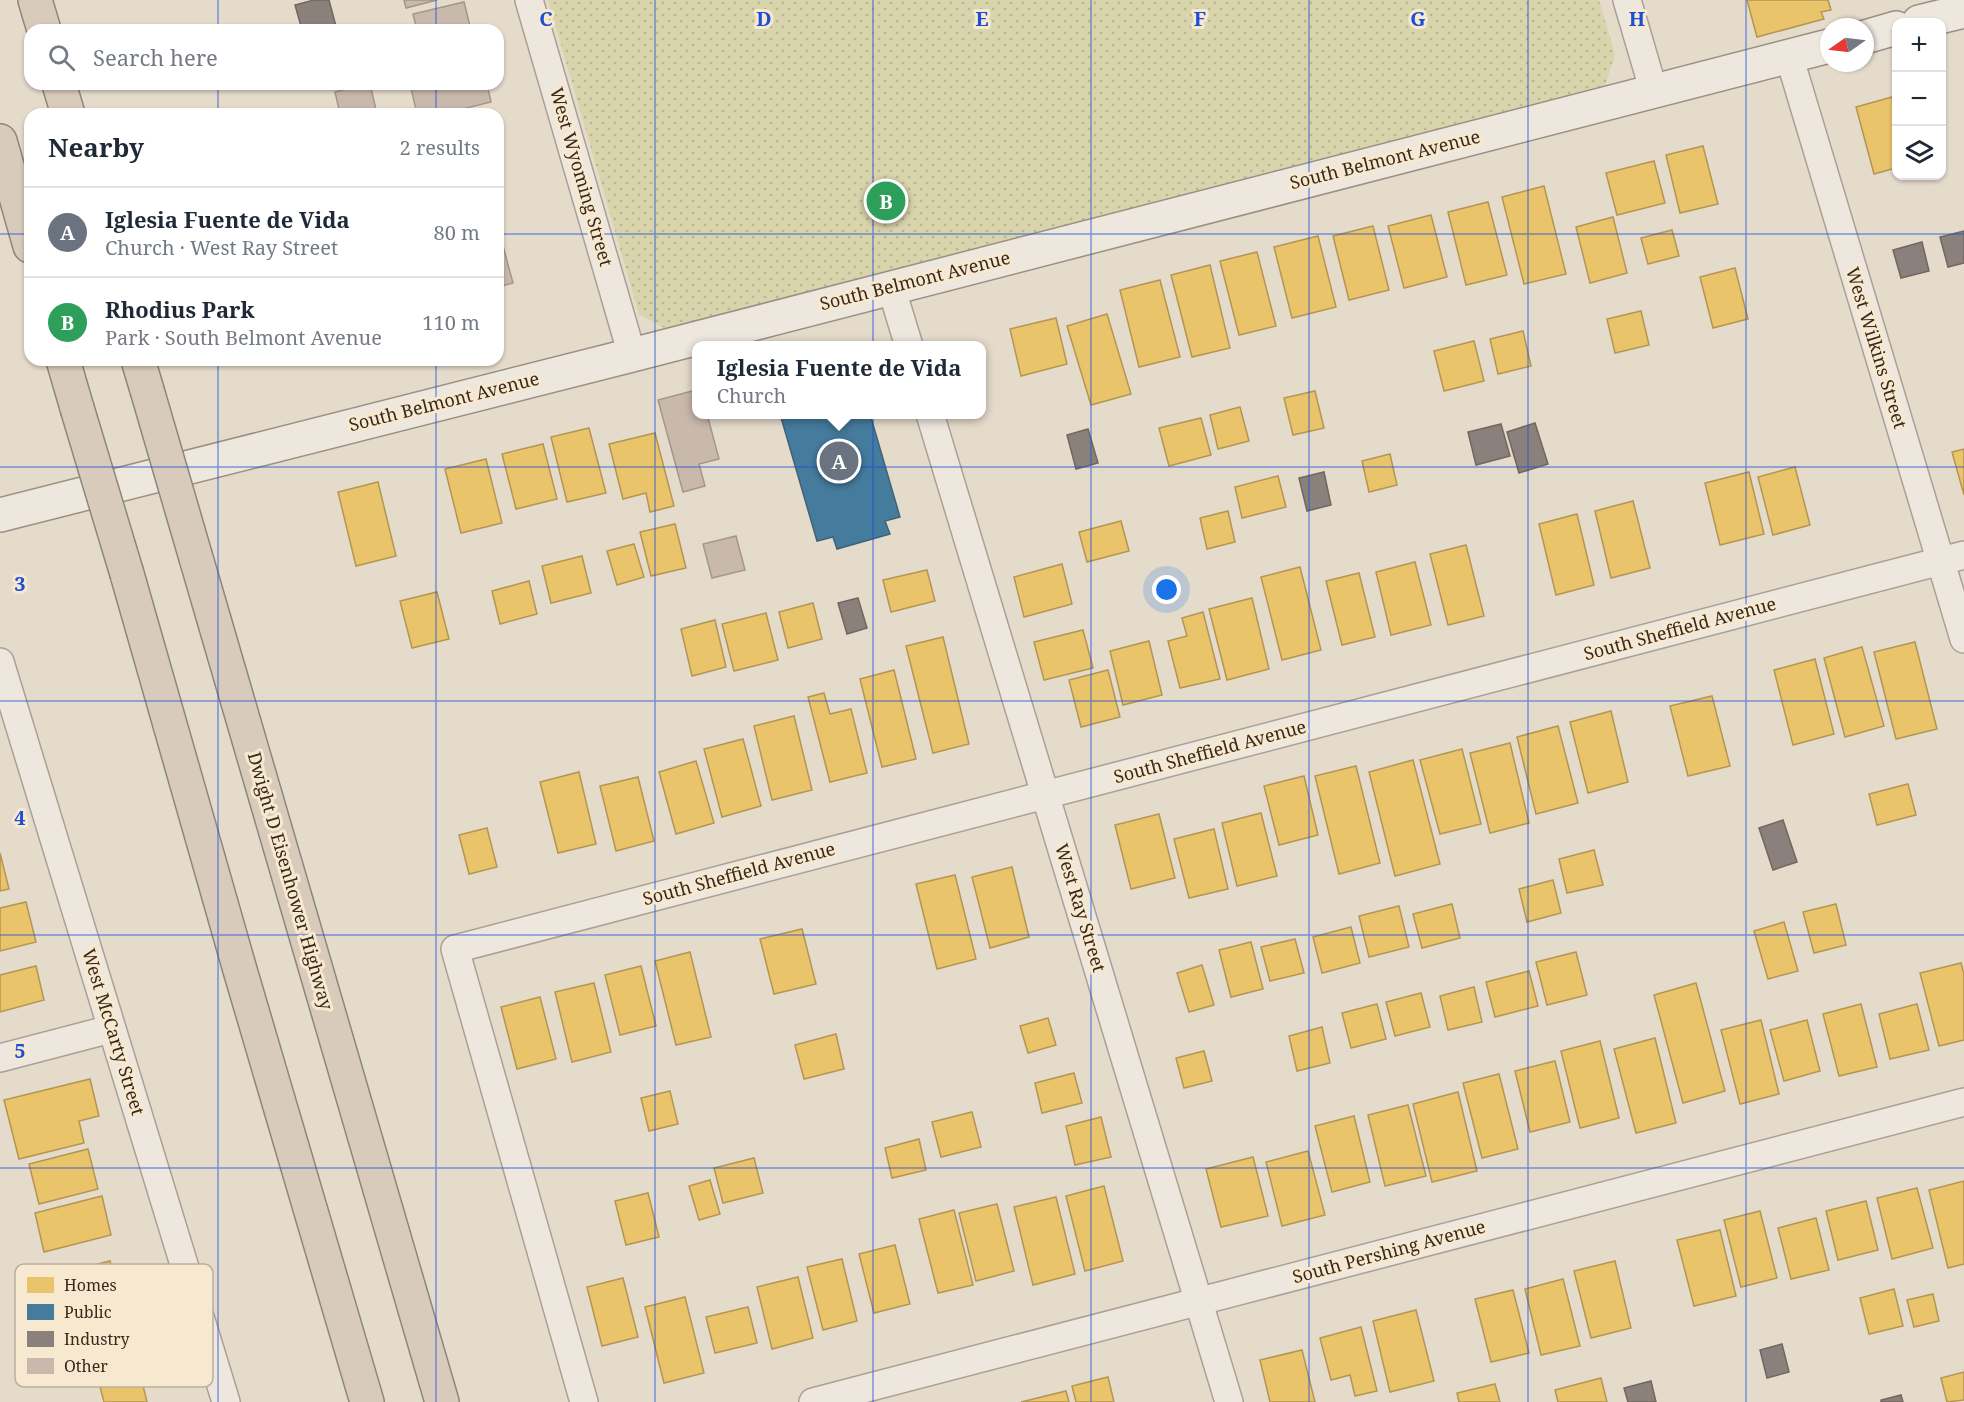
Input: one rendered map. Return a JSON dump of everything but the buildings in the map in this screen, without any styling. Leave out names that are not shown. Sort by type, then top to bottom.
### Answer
[{"type":"highway","points":[[36,0],[42,24]]},
{"type":"highway","points":[[61,90],[66,108]]},
{"type":"highway","points":[[0,141],[24,225]]},
{"type":"highway","points":[[65,366],[367,1402]]},
{"type":"highway","name":"Dwight D Eisenhower Highway","points":[[142,375],[442,1402]]},
{"type":"main road","points":[[1935,18],[1964,11]]},
{"type":"main road","points":[[1874,34],[1892,29]]},
{"type":"main road","name":"South Belmont Avenue","points":[[0,515],[632,355],[1820,48]]},
{"type":"street","name":"West Wyoming Street","points":[[529,0],[632,355]]},
{"type":"street","points":[[1627,0],[1654,92]]},
{"type":"street","name":"West Wilkins Street","points":[[1789,56],[1952,558],[1964,639]]},
{"type":"street","points":[[891,287],[908,341]]},
{"type":"street","name":"West Ray Street","points":[[932,419],[1229,1402]]},
{"type":"street","name":"South Sheffield Avenue","points":[[584,1402],[455,949],[1952,558]]},
{"type":"street","name":"West McCarty Street","points":[[0,662],[183,1264]]},
{"type":"street","points":[[0,1058],[111,1029]]},
{"type":"street","name":"South Pershing Avenue","points":[[813,1402],[1964,1102]]},
{"type":"street","name":"West McCarty Street","points":[[213,1360],[226,1402]]},
{"type":"shaded area","points":[[548,0],[1599,0],[1615,55],[1604,88],[666,329],[639,314]]},
{"type":"place","name":"Rhodius Park","points":[[886,201]]},
{"type":"place","name":"Iglesia Fuente de Vida","points":[[839,461]]}]
